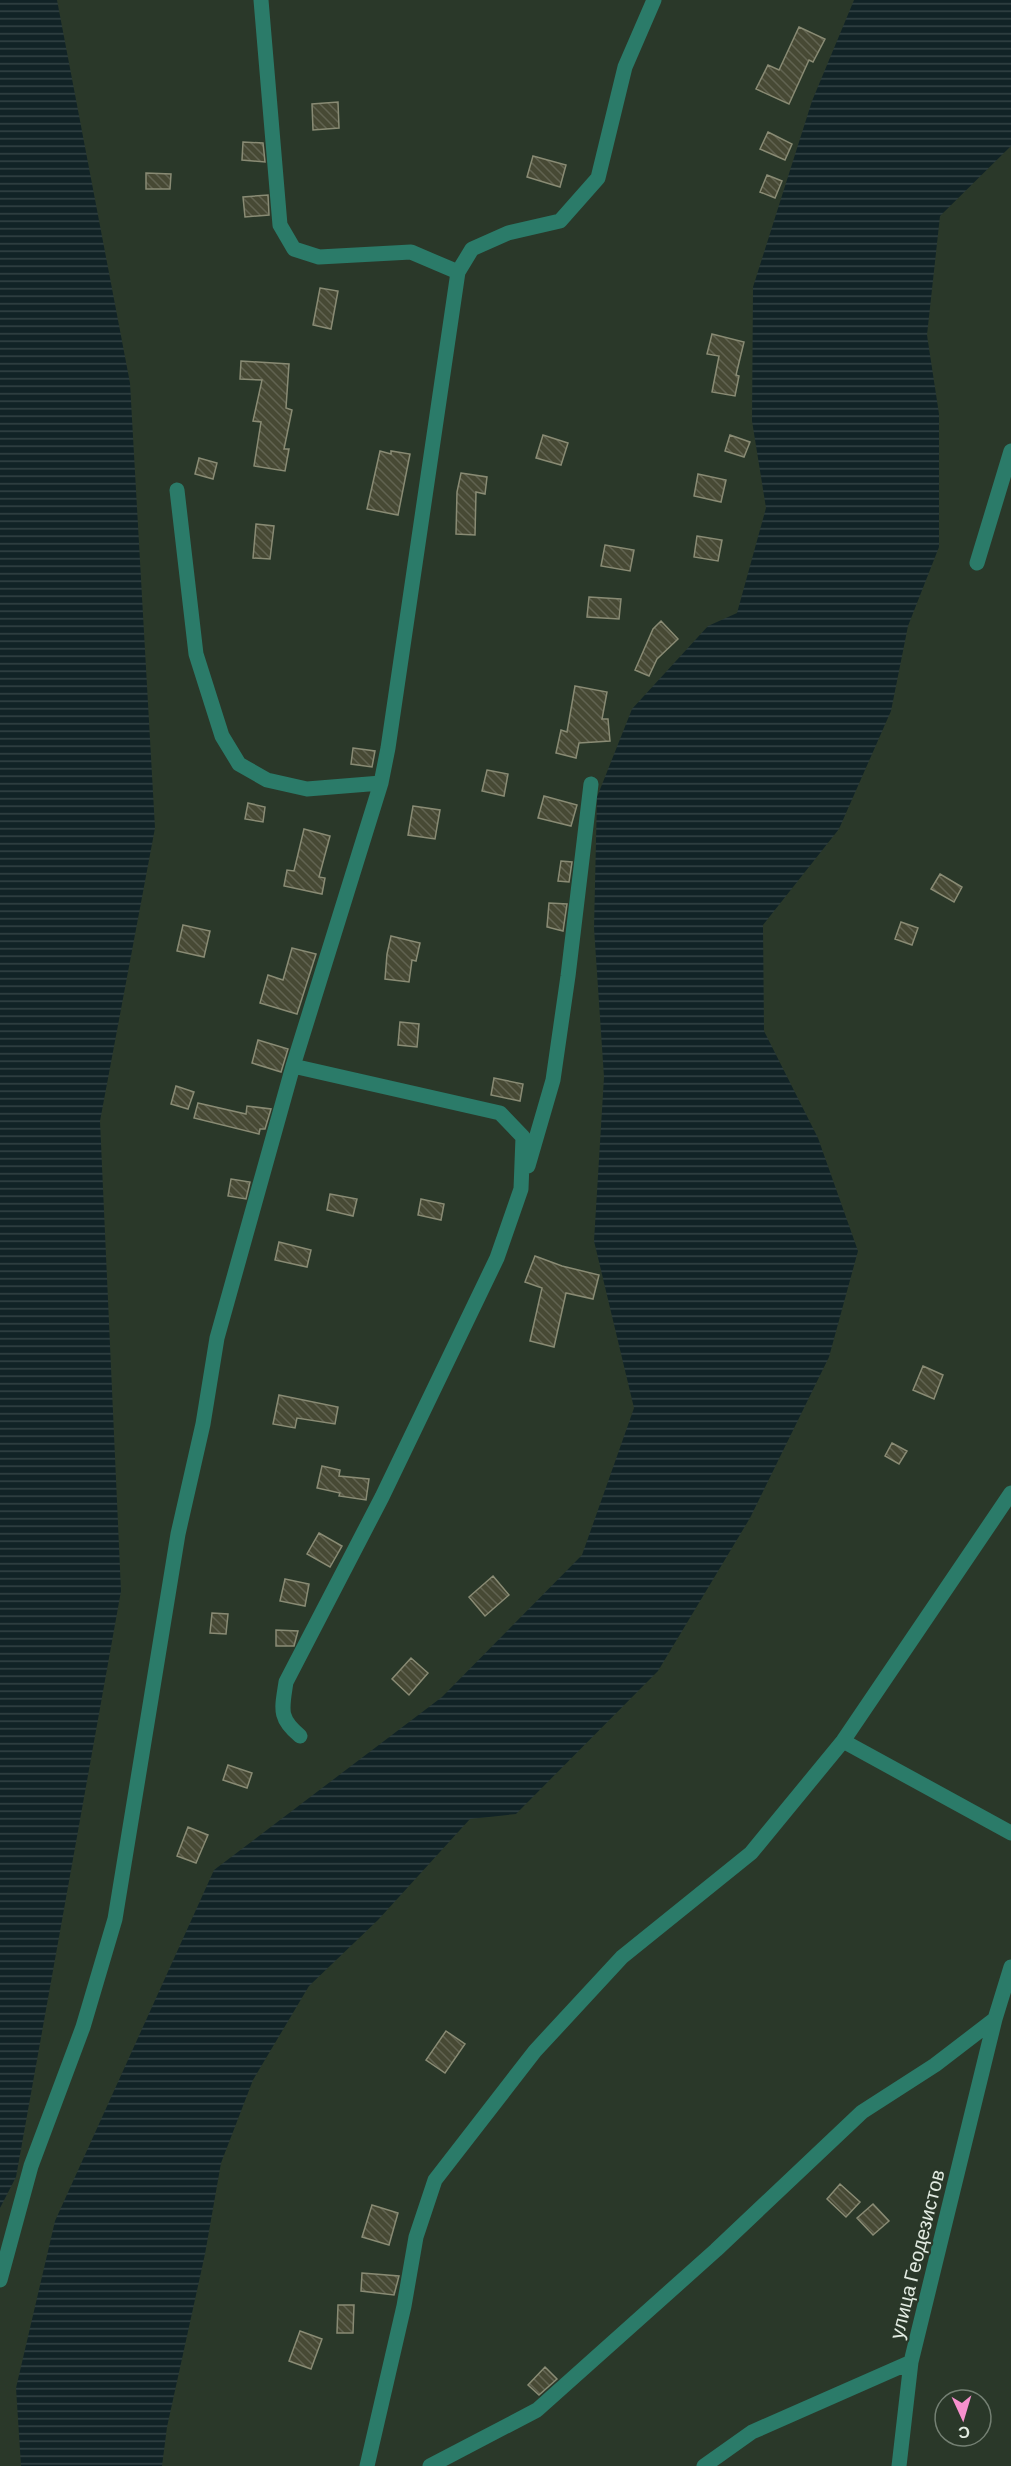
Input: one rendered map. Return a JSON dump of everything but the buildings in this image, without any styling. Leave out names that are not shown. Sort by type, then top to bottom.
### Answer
[{"type":"street","points":[[261,0],[280,225],[294,249],[320,257],[411,252],[458,273]]},
{"type":"street","points":[[0,2280],[31,2166],[83,2027],[115,1919],[178,1534],[204,1424],[217,1338],[292,1066],[381,783],[458,273],[472,249],[508,233],[560,221],[598,178],[625,67],[654,0]]},
{"type":"street","points":[[977,563],[1011,451]]},
{"type":"street","points":[[177,490],[195,654],[222,736],[239,764],[267,780],[307,789],[381,783]]},
{"type":"street","points":[[300,1736],[286,1724],[282,1710],[286,1682],[382,1497],[497,1258],[521,1189],[553,1080],[591,784]]},
{"type":"street","points":[[292,1066],[500,1113],[523,1137],[521,1189]]},
{"type":"street","points":[[367,2466],[404,2306],[416,2237],[435,2180],[536,2051],[622,1957],[751,1853],[843,1741],[1011,1493]]},
{"type":"street","points":[[843,1741],[1011,1833]]},
{"type":"street","name":"улица Геодезистов","points":[[704,2466],[752,2432],[911,2362],[995,2019],[1011,1967]]},
{"type":"street","points":[[429,2466],[537,2410],[716,2250],[862,2112],[935,2065],[995,2019]]},
{"type":"street","points":[[899,2466],[911,2362]]},
{"type":"shaded area","points":[[0,0],[57,0],[130,383],[155,828],[100,1121],[121,1591],[16,2177],[0,2208]]},
{"type":"shaded area","points":[[854,0],[1011,0],[1011,146],[940,216],[927,335],[939,414],[939,547],[908,626],[891,711],[839,829],[763,925],[764,1031],[818,1138],[858,1251],[829,1357],[750,1518],[658,1671],[516,1814],[470,1819],[378,1920],[309,1986],[253,2080],[221,2163],[205,2254],[167,2427],[162,2466],[21,2466],[16,2388],[55,2221],[214,1870],[442,1697],[582,1555],[634,1408],[594,1241],[604,1077],[594,928],[597,797],[632,709],[708,626],[737,613],[766,508],[752,421],[753,287],[812,101]]}]
